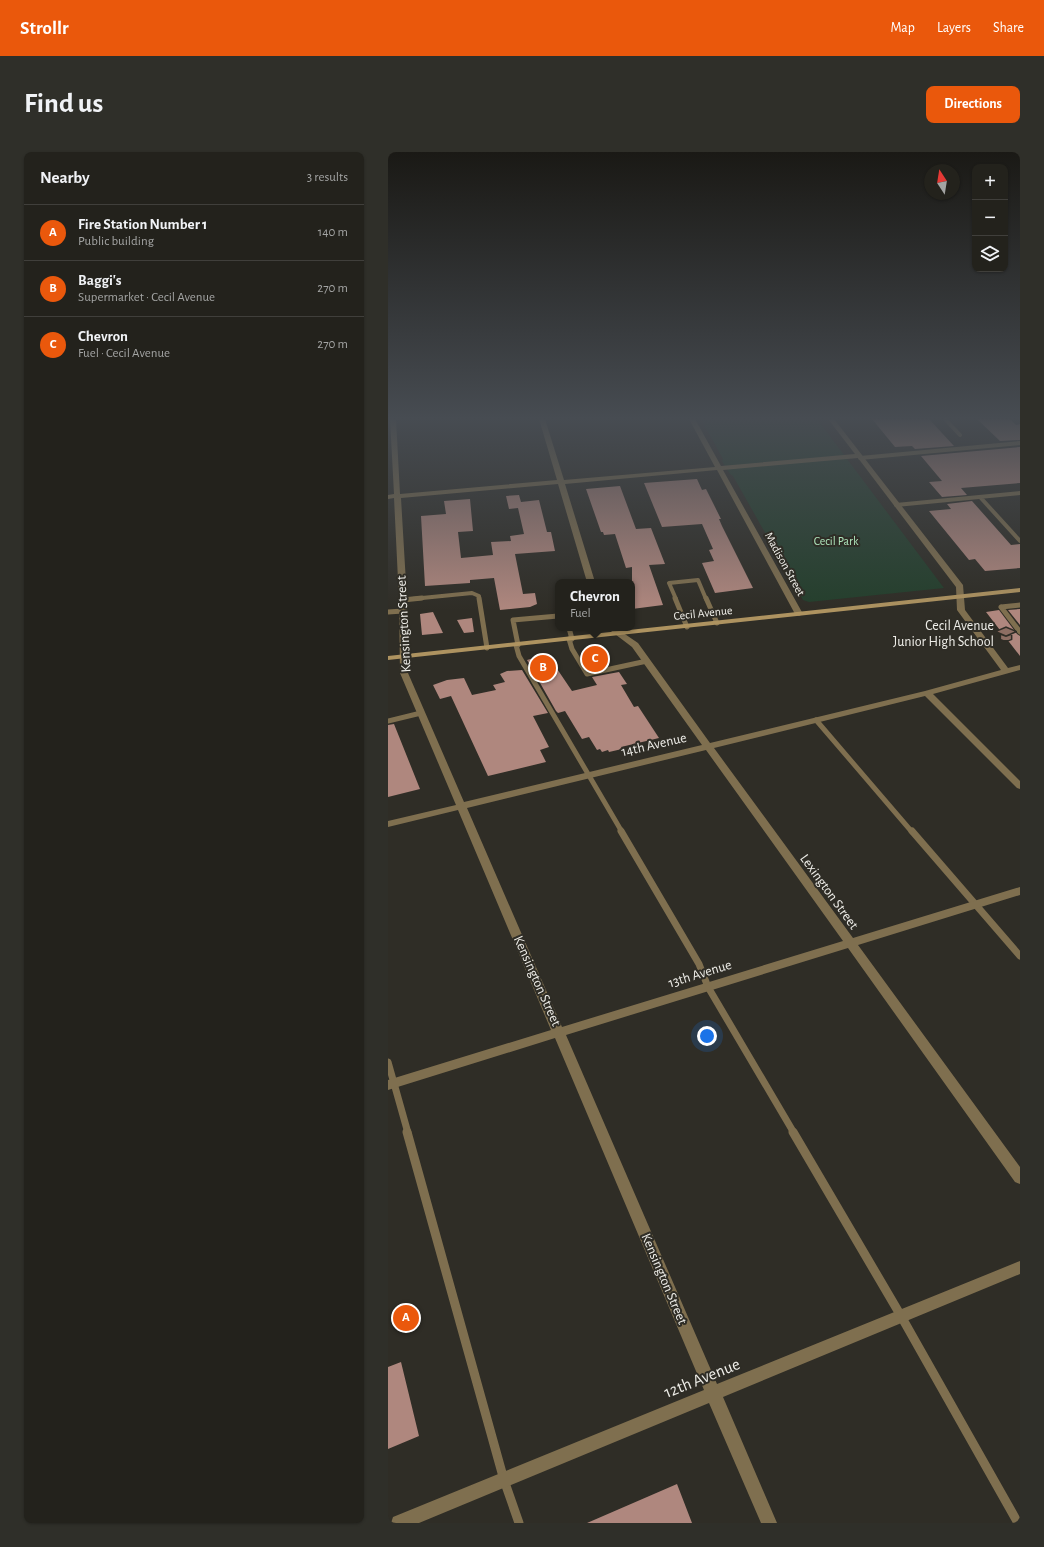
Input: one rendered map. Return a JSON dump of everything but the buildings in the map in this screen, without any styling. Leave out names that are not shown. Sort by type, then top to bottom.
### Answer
[{"type":"main road","name":"Cecil Avenue","points":[[635,630],[717,623],[1020,590]]},
{"type":"main road","name":"Cecil Avenue","points":[[388,658],[571,639],[615,631]]},
{"type":"street","name":"Kensington Street","points":[[396,483],[403,600],[404,673],[769,1523]]},
{"type":"street","points":[[388,497],[550,483]]},
{"type":"street","points":[[561,483],[590,579]]},
{"type":"street","name":"Madison Street","points":[[727,483],[799,614]]},
{"type":"street","points":[[879,483],[960,587],[961,610],[1006,671],[1020,667]]},
{"type":"street","name":"Lexington Street","points":[[615,631],[635,645],[647,661],[1020,1178]]},
{"type":"street","name":"14th Avenue","points":[[388,824],[927,693],[1006,671]]},
{"type":"street","points":[[927,693],[1020,786]]},
{"type":"street","name":"13th Avenue","points":[[391,1085],[1020,891]]},
{"type":"street","name":"12th Avenue","points":[[399,1523],[1020,1267]]},
{"type":"lane","points":[[896,505],[1020,494]]},
{"type":"lane","points":[[980,497],[1020,541]]},
{"type":"lane","points":[[687,626],[669,583],[698,580],[717,623]]},
{"type":"lane","points":[[403,600],[472,593],[479,596],[487,648]]},
{"type":"lane","points":[[1020,605],[1001,607],[1020,632]]},
{"type":"lane","points":[[388,612],[403,611]]},
{"type":"lane","points":[[555,616],[513,620],[518,654],[699,964],[708,987],[901,1316],[1018,1523]]},
{"type":"lane","points":[[570,631],[572,649],[587,674],[647,661]]},
{"type":"lane","points":[[388,721],[421,713]]},
{"type":"lane","points":[[816,720],[1020,956]]},
{"type":"lane","points":[[388,1062],[391,1085],[504,1480],[519,1523]]},
{"type":"green space","name":"Cecil Park","points":[[737,483],[865,483],[944,588],[809,602],[803,600]]},
{"type":"place","name":"Cecil Avenue Junior High School","points":[[1006,634]]},
{"type":"place","name":"Chevron","points":[[595,659]]},
{"type":"place","name":"Baggi's","points":[[543,668]]},
{"type":"place","name":"Fire Station Number 1","points":[[406,1318]]}]
